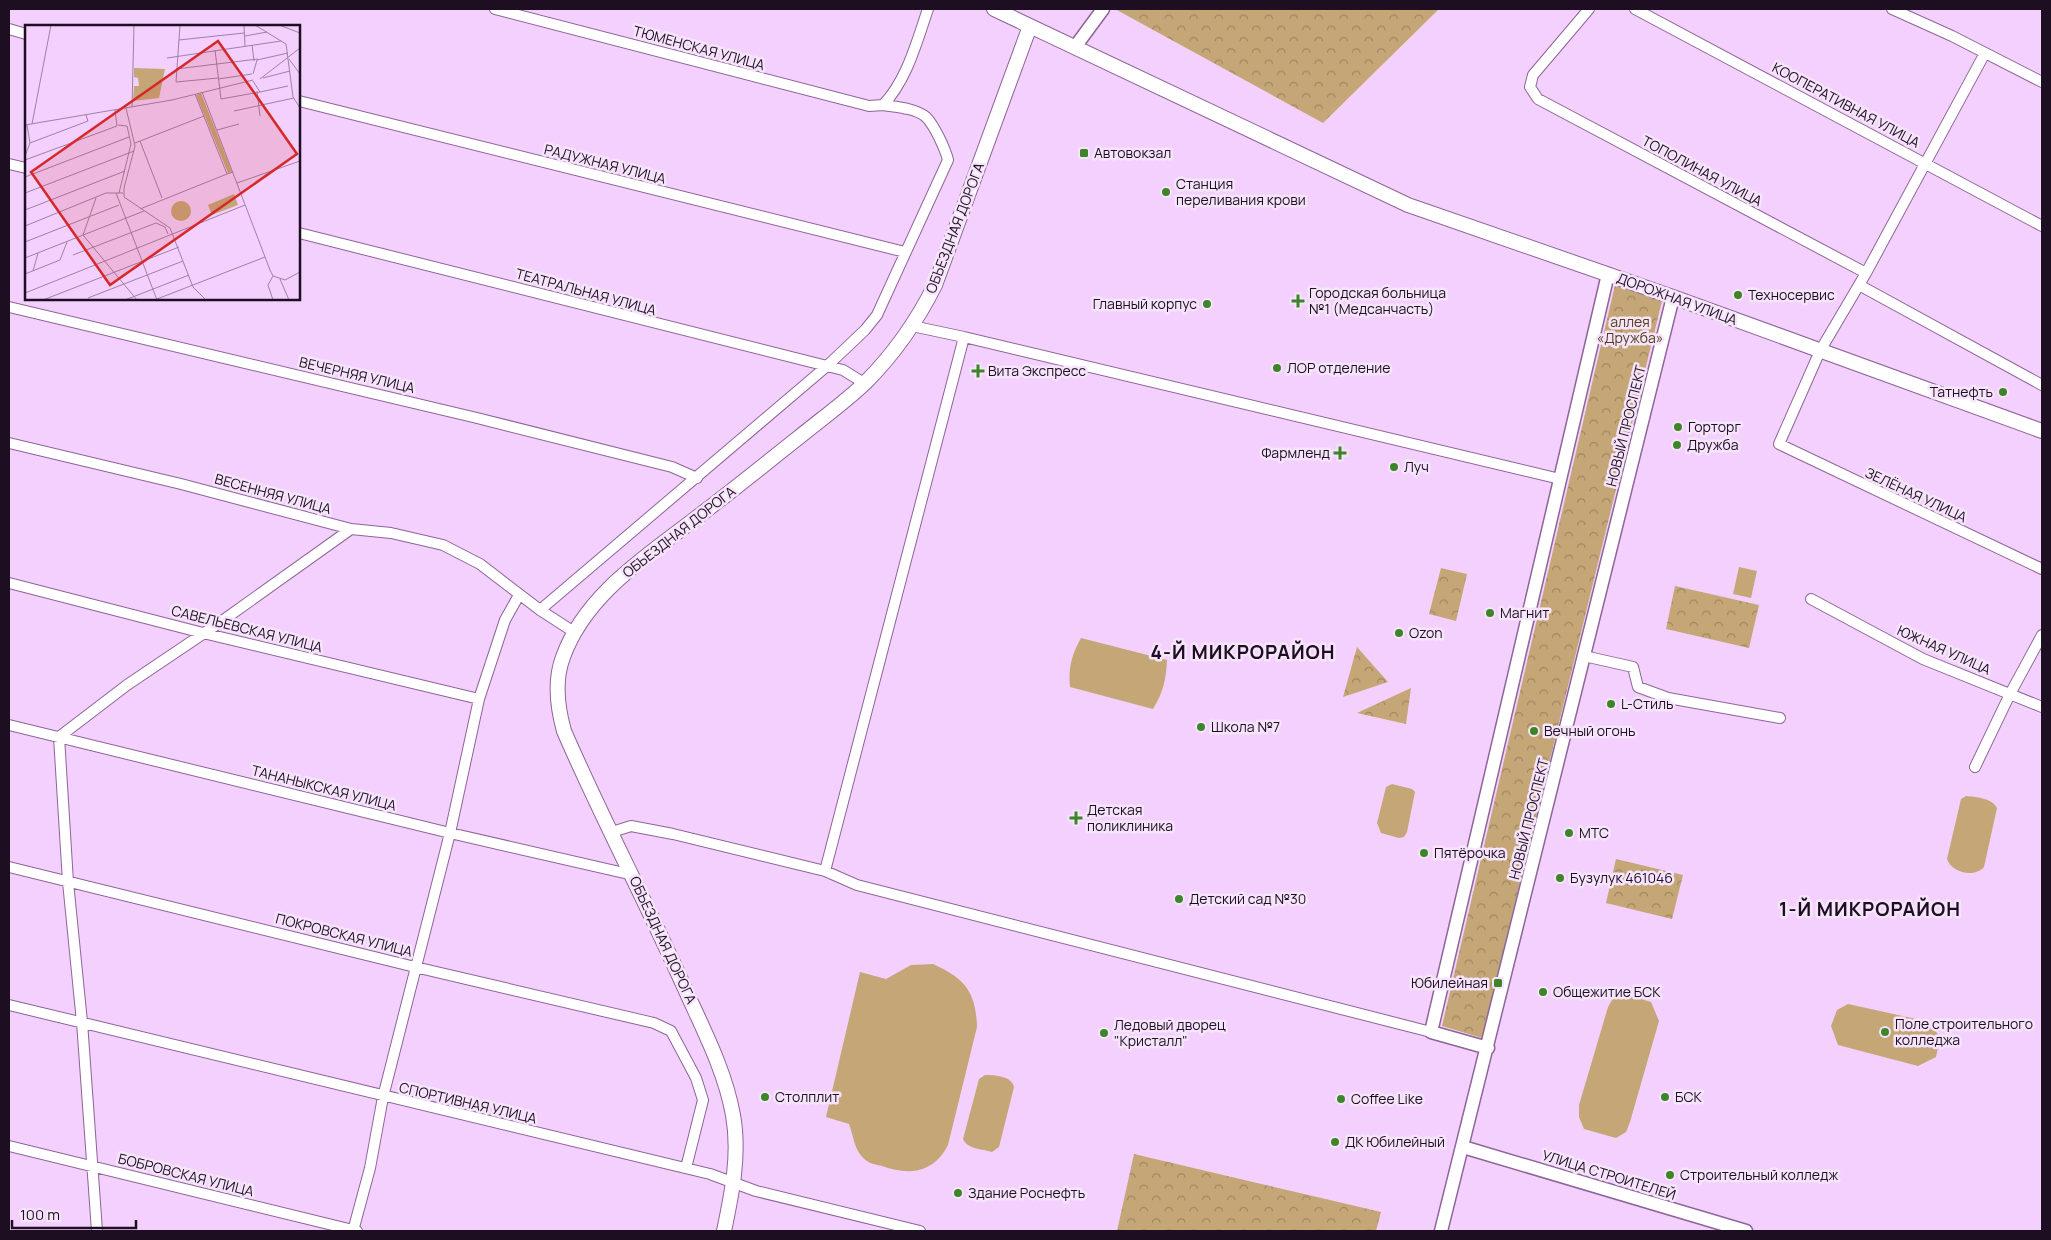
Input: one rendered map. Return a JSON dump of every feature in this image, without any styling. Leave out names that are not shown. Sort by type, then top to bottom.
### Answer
[{"type":"main road","name":"ДОРОЖНАЯ УЛИЦА","points":[[994,9],[1408,205],[1673,297],[2042,431]]},
{"type":"main road","name":"ОБЪЕЗДНАЯ ДОРОГА","points":[[724,1231],[734,1182],[735,1133],[723,1075],[663,939],[564,731],[559,713],[557,683],[562,657],[574,632],[601,596],[642,558],[723,497],[864,383],[898,346],[932,292],[947,256],[1030,26]]},
{"type":"street","name":"ТЮМЕНСКАЯ УЛИЦА","points":[[495,9],[869,106],[883,105],[910,110],[926,117],[944,145],[948,160],[905,252]]},
{"type":"street","points":[[883,105],[893,94],[902,76],[928,9]]},
{"type":"street","points":[[1075,47],[1103,9]]},
{"type":"street","name":"ТОПОЛИНАЯ УЛИЦА","points":[[1589,9],[1532,75],[1530,87],[1538,99],[1866,273]]},
{"type":"street","name":"КООПЕРАТИВНАЯ УЛИЦА","points":[[1635,9],[2042,226]]},
{"type":"street","points":[[1892,9],[2042,82]]},
{"type":"street","points":[[9,29],[25,34]]},
{"type":"street","points":[[1820,351],[1866,273],[1985,53]]},
{"type":"street","name":"РАДУЖНАЯ УЛИЦА","points":[[300,102],[905,252]]},
{"type":"street","points":[[9,164],[25,168]]},
{"type":"street","name":"ТЕАТРАЛЬНАЯ УЛИЦА","points":[[300,233],[826,366],[855,376],[864,383]]},
{"type":"street","points":[[540,610],[697,478],[826,366],[864,330],[877,315],[905,252]]},
{"type":"street","points":[[1432,1032],[1608,274]]},
{"type":"street","points":[[1859,285],[2042,385]]},
{"type":"street","name":"НОВЫЙ ПРОСПЕКТ","points":[[1441,1231],[1673,297]]},
{"type":"street","name":"ВЕЧЕРНЯЯ УЛИЦА","points":[[9,307],[477,418],[672,467],[697,478]]},
{"type":"street","points":[[912,326],[1560,479]]},
{"type":"street","points":[[825,871],[964,337]]},
{"type":"street","name":"ЗЕЛЁНАЯ УЛИЦА","points":[[1820,351],[1779,444],[2042,569]]},
{"type":"street","name":"ВЕСЕННЯЯ УЛИЦА","points":[[9,443],[181,484],[351,529],[391,533],[443,545],[480,564],[519,595],[574,632]]},
{"type":"street","points":[[97,1231],[82,1022],[68,882],[59,737],[127,685],[203,634],[351,529]]},
{"type":"street","name":"САВЕЛЬЕВСКАЯ УЛИЦА","points":[[9,583],[203,634],[479,699]]},
{"type":"street","points":[[355,1231],[370,1168],[383,1097],[450,834],[479,699],[505,620],[519,595]]},
{"type":"street","name":"ЮЖНАЯ УЛИЦА","points":[[1811,599],[1923,659],[2042,707]]},
{"type":"street","points":[[1974,767],[2042,635]]},
{"type":"street","points":[[1584,656],[1633,667],[1638,687],[1668,698],[1780,718]]},
{"type":"street","name":"ТАНАНЫКСКАЯ УЛИЦА","points":[[9,725],[450,834],[633,875]]},
{"type":"street","points":[[612,832],[631,826],[644,828],[825,871],[857,885],[1488,1048]]},
{"type":"street","name":"ПОКРОВСКАЯ УЛИЦА","points":[[9,867],[415,967],[654,1022],[671,1031],[696,1078],[703,1100],[686,1168]]},
{"type":"street","name":"СПОРТИВНАЯ УЛИЦА","points":[[9,1005],[383,1097],[686,1168],[734,1182],[756,1191],[920,1231]]},
{"type":"street","name":"БОБРОВСКАЯ УЛИЦА","points":[[9,1146],[355,1231]]},
{"type":"street","name":"УЛИЦА СТРОИТЕЛЕЙ","points":[[1463,1147],[1746,1231]]},
{"type":"green space","points":[[1115,9],[1439,9],[1323,123]]},
{"type":"green space","name":"аллея «Дружба»","points":[[1615,285],[1662,301],[1482,1038],[1442,1026]]},
{"type":"green space","points":[[1739,567],[1757,571],[1751,598],[1733,594]]},
{"type":"green space","points":[[1441,568],[1467,574],[1456,621],[1429,614]]},
{"type":"green space","points":[[1675,586],[1759,605],[1749,648],[1666,629]]},
{"type":"green space","points":[[1081,638],[1167,660],[1163,686],[1153,709],[1070,687],[1071,661]]},
{"type":"green space","points":[[1357,647],[1388,682],[1343,697]]},
{"type":"green space","points":[[1411,688],[1406,724],[1357,713]]},
{"type":"green space","points":[[1392,784],[1412,789],[1415,792],[1407,832],[1404,837],[1399,838],[1381,833],[1377,823],[1386,787]]},
{"type":"green space","points":[[1966,796],[1988,800],[1997,808],[1984,867],[1969,873],[1953,868],[1947,859],[1961,799]]},
{"type":"green space","points":[[1616,859],[1683,875],[1672,919],[1606,903]]},
{"type":"green space","points":[[933,964],[953,975],[966,987],[974,1004],[977,1027],[948,1145],[936,1162],[928,1167],[920,1170],[902,1171],[867,1161],[857,1149],[849,1124],[826,1117],[860,972],[886,979],[911,965]]},
{"type":"green space","points":[[1624,994],[1651,1002],[1659,1021],[1630,1122],[1626,1132],[1616,1138],[1584,1129],[1579,1117],[1579,1105],[1608,1007],[1612,1000]]},
{"type":"green space","name":"Поле строительного колледжа","points":[[1848,1004],[1930,1022],[1940,1038],[1936,1057],[1918,1066],[1838,1045],[1831,1026],[1837,1010]]},
{"type":"green space","points":[[985,1075],[1006,1078],[1013,1083],[1014,1087],[999,1147],[992,1152],[971,1147],[963,1139],[979,1079]]},
{"type":"green space","points":[[1134,1154],[1381,1212],[1376,1231],[1117,1231]]},
{"type":"place","name":"Автовокзал","points":[[1084,153]]},
{"type":"place","name":"Станция переливания крови","points":[[1166,192]]},
{"type":"place","name":"Техносервис","points":[[1738,295]]},
{"type":"place","name":"Городская больница №1 (Медсанчасть)","points":[[1298,301]]},
{"type":"place","name":"Главный корпус","points":[[1207,304]]},
{"type":"place","name":"ЛОР отделение","points":[[1277,368]]},
{"type":"place","name":"Вита Экспресс","points":[[978,371]]},
{"type":"place","name":"Татнефть","points":[[2003,392]]},
{"type":"place","name":"Горторг","points":[[1678,427]]},
{"type":"place","name":"Дружба","points":[[1677,445]]},
{"type":"place","name":"Фармленд","points":[[1340,453]]},
{"type":"place","name":"Луч","points":[[1394,467]]},
{"type":"place","name":"Магнит","points":[[1490,613]]},
{"type":"place","name":"Ozon","points":[[1399,633]]},
{"type":"place","name":"L-Стиль","points":[[1611,704]]},
{"type":"place","name":"Школа №7","points":[[1201,727]]},
{"type":"place","name":"Вечный огонь","points":[[1534,731]]},
{"type":"place","name":"Детская поликлиника","points":[[1076,818]]},
{"type":"place","name":"МТС","points":[[1569,833]]},
{"type":"place","name":"Пятёрочка","points":[[1424,853]]},
{"type":"place","name":"Бузулук 461046","points":[[1560,878]]},
{"type":"place","name":"Детский сад №30","points":[[1179,899]]},
{"type":"place","name":"Юбилейная","points":[[1498,983]]},
{"type":"place","name":"Общежитие БСК","points":[[1543,992]]},
{"type":"place","name":"Поле строительного колледжа","points":[[1885,1032]]},
{"type":"place","name":"Ледовый дворец \"Кристалл\"","points":[[1104,1033]]},
{"type":"place","name":"Столплит","points":[[765,1097]]},
{"type":"place","name":"БСК","points":[[1665,1097]]},
{"type":"place","name":"Coffee Like","points":[[1341,1099]]},
{"type":"place","name":"ДК Юбилейный","points":[[1335,1142]]},
{"type":"place","name":"Строительный колледж","points":[[1670,1175]]},
{"type":"place","name":"Здание Роснефть","points":[[958,1193]]},
{"type":"district","name":"4-Й МИКРОРАЙОН","points":[[1243,652]]},
{"type":"district","name":"1-Й МИКРОРАЙОН","points":[[1870,909]]}]
